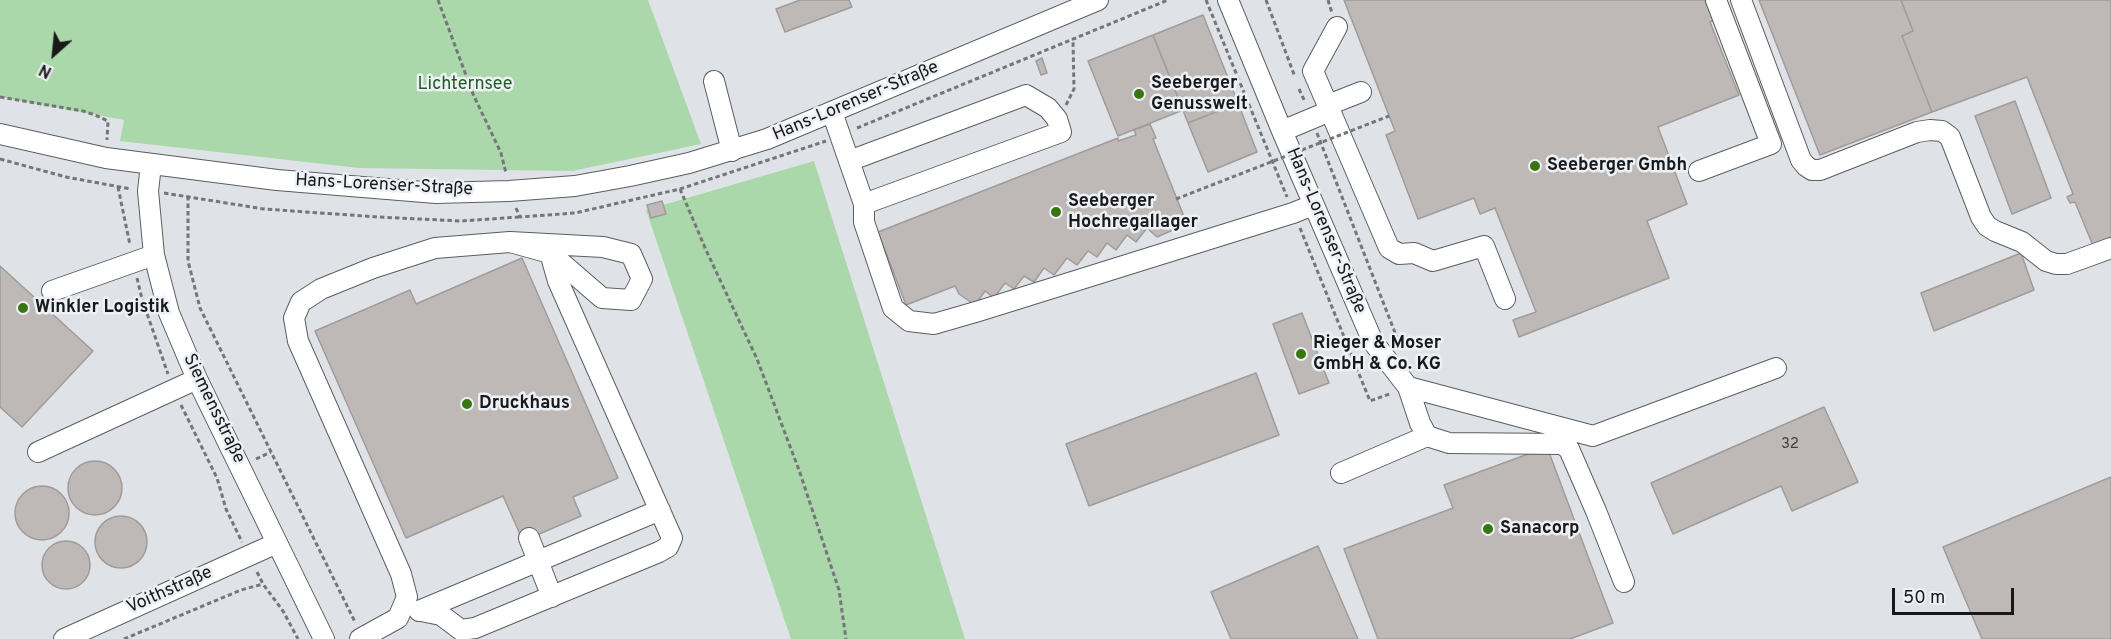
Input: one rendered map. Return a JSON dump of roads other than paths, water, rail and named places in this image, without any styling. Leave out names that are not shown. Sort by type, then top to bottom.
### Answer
[{"type":"street","name":"Hans-Lorenser-Straße","points":[[0,134],[106,158],[277,180],[436,193],[575,186],[630,176],[732,151],[767,139],[1098,0]]},
{"type":"street","name":"Hans-Lorenser-Straße","points":[[1228,0],[1373,342],[1408,387],[1420,423],[1427,436]]},
{"type":"street","points":[[1699,171],[1771,144],[1716,0]]},
{"type":"street","points":[[1741,0],[1806,166],[1812,170],[1820,170],[1917,132],[1942,131],[1950,137],[1981,217],[1987,226],[2022,242],[2046,261],[2056,264],[2067,264],[2111,248]]},
{"type":"street","points":[[1337,27],[1313,71],[1389,248],[1399,255],[1414,253],[1433,261],[1484,246],[1505,299]]},
{"type":"street","points":[[714,81],[732,151]]},
{"type":"street","points":[[1282,131],[1361,92]]},
{"type":"street","points":[[849,161],[1026,95],[1048,108],[1057,119],[1061,132],[864,204]]},
{"type":"street","points":[[832,112],[864,204],[864,222],[893,308],[909,321],[934,324],[1282,217],[1313,204]]},
{"type":"street","name":"Siemensstraße","points":[[152,165],[148,191],[154,255],[170,313],[197,379],[324,639]]},
{"type":"street","points":[[398,618],[407,597],[400,574],[298,341],[294,318],[301,302],[321,290],[373,268],[435,248],[510,242],[603,247],[631,254],[642,279],[631,300],[602,298],[550,253],[510,242]]},
{"type":"street","points":[[421,611],[441,615],[461,630],[475,628],[668,548],[672,538],[558,280],[550,253]]},
{"type":"street","points":[[52,291],[154,255]]},
{"type":"street","points":[[1408,387],[1593,436],[1776,368]]},
{"type":"street","points":[[38,452],[197,379]]},
{"type":"street","points":[[1341,473],[1427,436],[1449,443],[1563,444],[1569,449],[1624,582]]},
{"type":"street","points":[[361,638],[398,618],[421,611],[660,510]]},
{"type":"street","points":[[529,538],[552,597]]},
{"type":"street","name":"Voithstraße","points":[[64,639],[277,543]]},
{"type":"place","name":"Seeberger Genusswelt","points":[[1139,94]]},
{"type":"place","name":"Seeberger Gmbh","points":[[1535,166]]},
{"type":"place","name":"Seeberger Hochregallager","points":[[1056,212]]},
{"type":"place","name":"Winkler Logistik","points":[[23,308]]},
{"type":"place","name":"Rieger & Moser GmbH & Co. KG","points":[[1301,354]]},
{"type":"place","name":"Druckhaus","points":[[467,404]]},
{"type":"place","name":"Sanacorp","points":[[1488,529]]},
{"type":"park label","name":"Lichternsee","points":[[465,85]]}]
